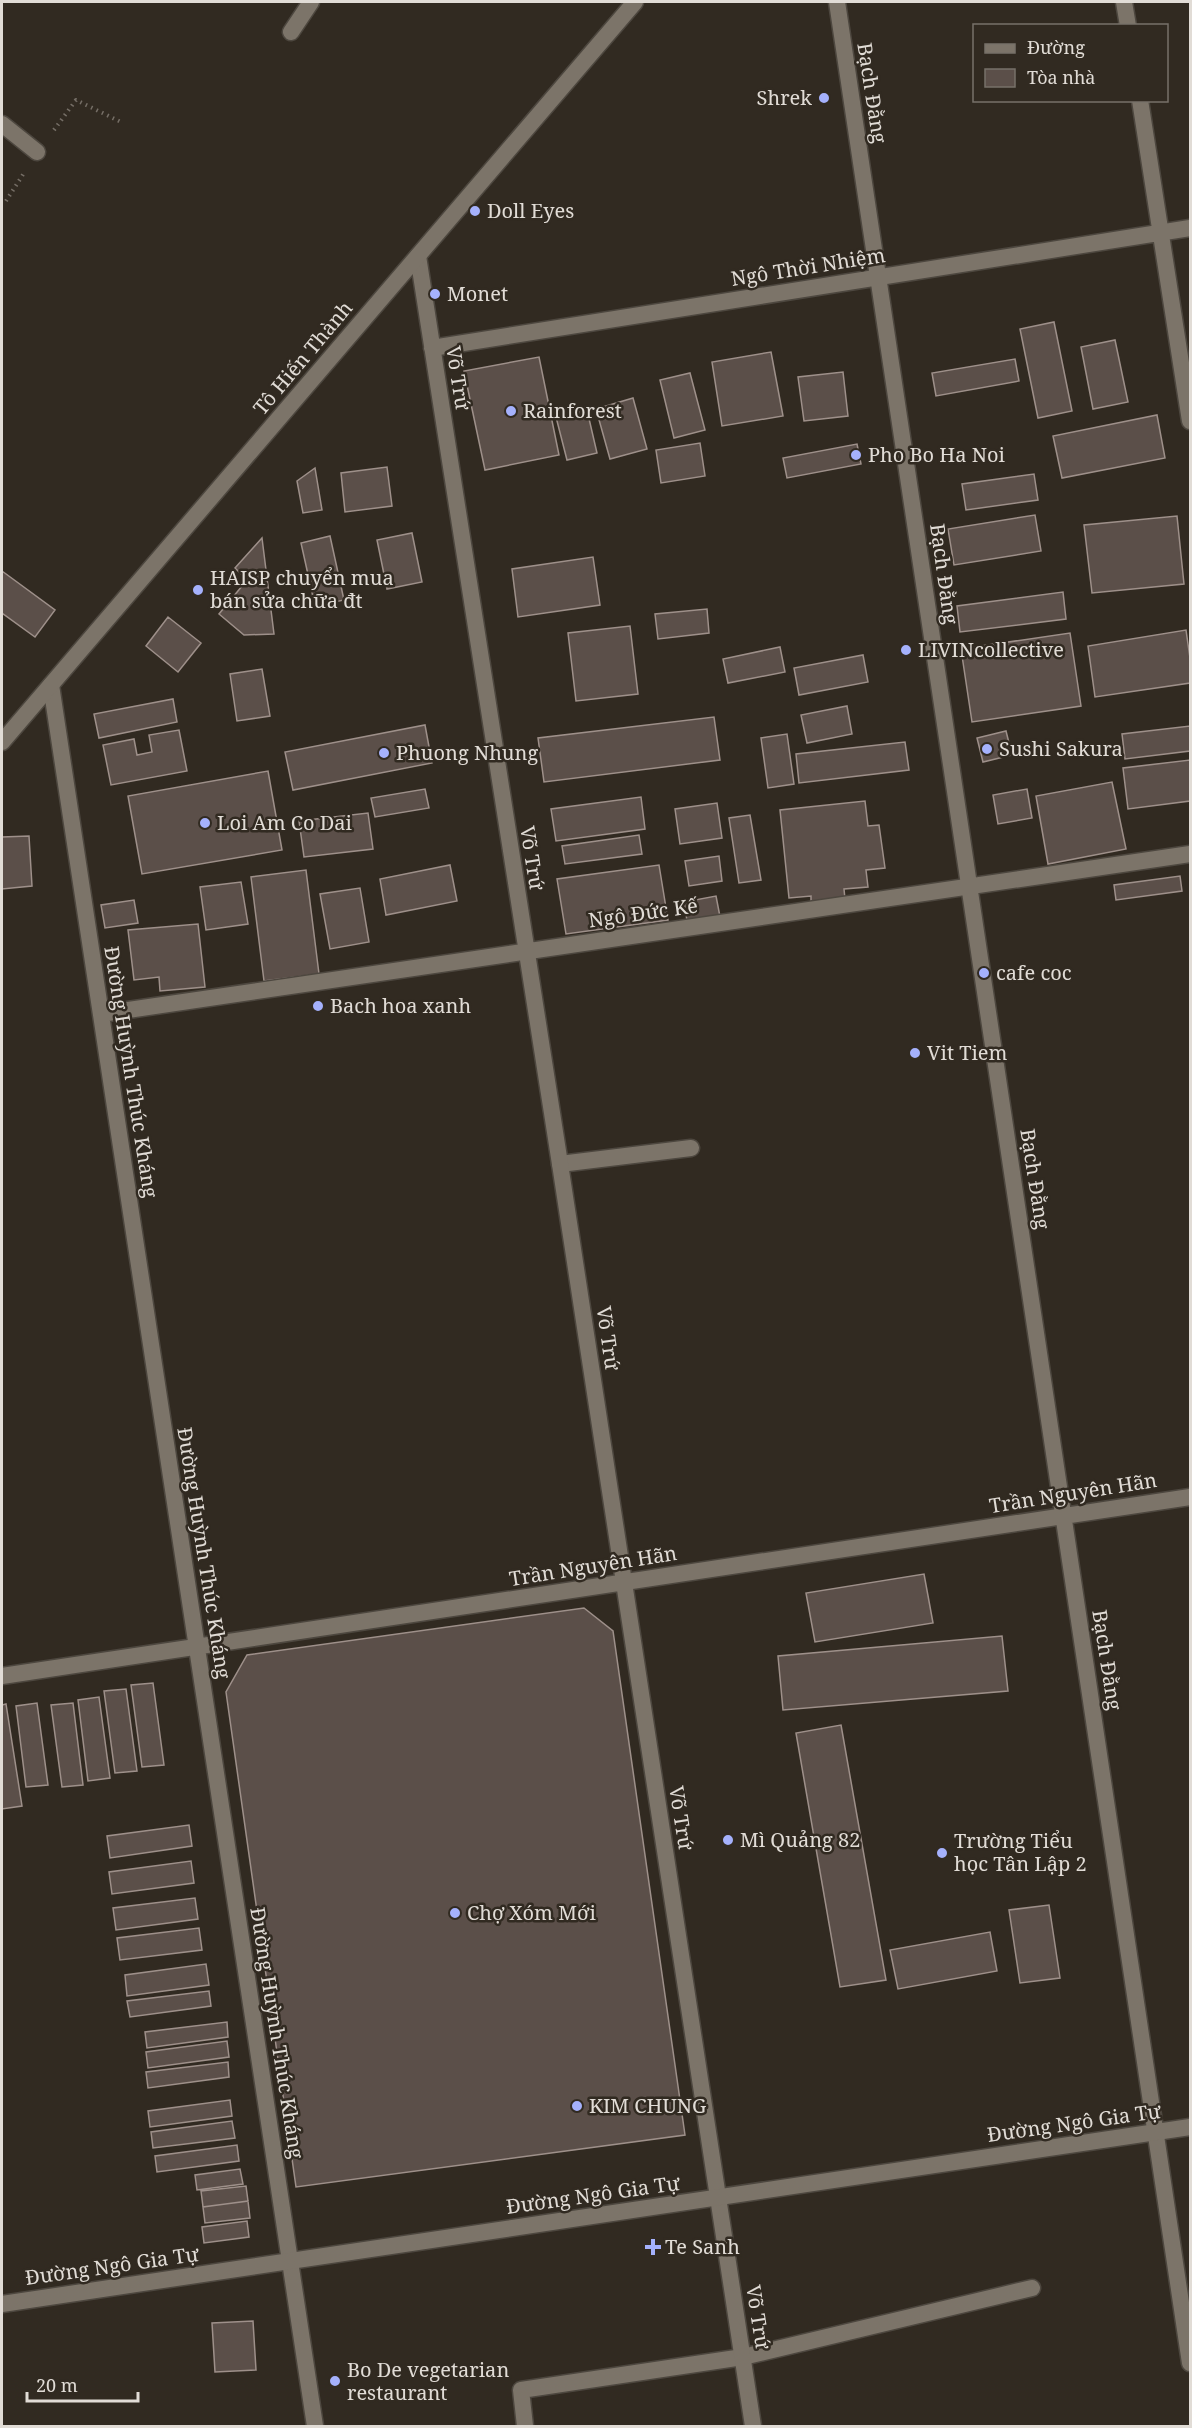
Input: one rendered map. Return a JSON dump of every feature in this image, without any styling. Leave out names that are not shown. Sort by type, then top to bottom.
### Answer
[{"type":"street","points":[[291,32],[311,2]]},
{"type":"street","name":"Tô Hiến Thành","points":[[2,742],[635,2]]},
{"type":"street","name":"Bạch Đằng","points":[[837,2],[1191,2363]]},
{"type":"street","points":[[1124,2],[1128,24]]},
{"type":"street","points":[[1140,102],[1191,421]]},
{"type":"street","points":[[2,124],[38,152]]},
{"type":"street","name":"Ngô Thời Nhiệm","points":[[432,348],[1191,228]]},
{"type":"street","name":"Võ Trứ","points":[[418,256],[560,1164],[753,2427]]},
{"type":"street","name":"Đường Huỳnh Thúc Kháng","points":[[51,685],[315,2427]]},
{"type":"street","name":"Ngô Đức Kế","points":[[101,1014],[1191,854]]},
{"type":"street","points":[[560,1164],[691,1148]]},
{"type":"street","name":"Trần Nguyên Hãn","points":[[2,1676],[1191,1497]]},
{"type":"street","name":"Đường Ngô Gia Tự","points":[[2,2304],[1191,2127]]},
{"type":"street","points":[[525,2427],[521,2390],[743,2357],[1032,2288]]},
{"type":"building","points":[[1054,322],[1072,411],[1038,418],[1020,329]]},
{"type":"building","points":[[1115,340],[1128,402],[1093,409],[1081,347]]},
{"type":"building","points":[[771,352],[783,416],[722,426],[712,362]]},
{"type":"building","points":[[539,357],[559,455],[485,470],[464,371]]},
{"type":"building","points":[[1015,359],[1019,381],[936,396],[932,373]]},
{"type":"building","points":[[843,372],[848,416],[804,421],[798,377]]},
{"type":"building","points":[[690,373],[705,430],[674,438],[660,380]]},
{"type":"building","points":[[633,398],[647,449],[610,459],[596,409]]},
{"type":"building","points":[[587,410],[597,453],[567,460],[556,417]]},
{"type":"building","points":[[1157,415],[1165,458],[1062,478],[1053,436]]},
{"type":"building","points":[[700,443],[705,476],[661,483],[656,450]]},
{"type":"building","points":[[857,444],[861,464],[787,478],[783,458]]},
{"type":"building","points":[[387,467],[392,506],[345,512],[341,473]]},
{"type":"building","points":[[315,468],[322,510],[303,513],[297,481]]},
{"type":"building","points":[[1034,474],[1038,500],[966,510],[962,484]]},
{"type":"building","points":[[1035,515],[1041,551],[954,565],[948,529]]},
{"type":"building","points":[[1177,516],[1184,584],[1092,593],[1084,525]]},
{"type":"building","points":[[412,533],[422,582],[387,589],[377,540]]},
{"type":"building","points":[[330,536],[344,600],[315,606],[301,543]]},
{"type":"building","points":[[262,538],[274,634],[244,635],[219,614],[247,580],[235,568]]},
{"type":"building","points":[[593,557],[600,605],[518,617],[512,569]]},
{"type":"building","points":[[2,571],[55,610],[35,637],[2,613]]},
{"type":"building","points":[[1063,592],[1066,619],[960,632],[957,606]]},
{"type":"building","points":[[707,609],[709,633],[658,639],[655,614]]},
{"type":"building","points":[[168,617],[201,643],[178,672],[146,646]]},
{"type":"building","points":[[630,626],[638,694],[576,701],[568,633]]},
{"type":"building","points":[[1186,630],[1190,658],[1190,683],[1095,697],[1088,646]]},
{"type":"building","points":[[1070,633],[1081,706],[972,722],[961,649]]},
{"type":"building","points":[[780,647],[785,672],[728,683],[723,659]]},
{"type":"building","points":[[863,655],[868,682],[799,695],[794,668]]},
{"type":"building","points":[[262,669],[270,716],[237,721],[230,674]]},
{"type":"building","points":[[173,699],[177,722],[99,738],[94,714]]},
{"type":"building","points":[[847,706],[852,734],[807,743],[801,715]]},
{"type":"building","points":[[714,717],[720,760],[544,782],[538,738]]},
{"type":"building","points":[[425,725],[432,763],[293,790],[285,752]]},
{"type":"building","points":[[1190,726],[1190,751],[1125,759],[1122,734]]},
{"type":"building","points":[[179,730],[187,771],[111,785],[103,745],[134,739],[137,755],[152,752],[149,735]]},
{"type":"building","points":[[1006,731],[1012,755],[983,762],[977,738]]},
{"type":"building","points":[[787,734],[794,784],[768,788],[761,738]]},
{"type":"building","points":[[905,742],[909,770],[799,783],[796,754]]},
{"type":"building","points":[[1190,760],[1190,801],[1128,809],[1123,768]]},
{"type":"building","name":"Loi Am Co Dai","points":[[268,771],[282,850],[142,874],[128,796]]},
{"type":"building","points":[[1112,782],[1126,849],[1048,864],[1036,796]]},
{"type":"building","points":[[425,789],[429,808],[375,817],[371,798]]},
{"type":"building","points":[[1027,789],[1032,818],[998,824],[993,795]]},
{"type":"building","points":[[641,797],[645,829],[556,841],[551,809]]},
{"type":"building","points":[[865,801],[868,826],[879,825],[885,868],[866,870],[868,887],[844,889],[845,899],[811,902],[811,896],[789,898],[780,810]]},
{"type":"building","points":[[717,803],[722,838],[680,844],[675,809]]},
{"type":"building","points":[[368,813],[373,849],[304,857],[299,821]]},
{"type":"building","points":[[750,815],[761,880],[739,883],[729,818]]},
{"type":"building","points":[[639,835],[642,854],[565,864],[562,846]]},
{"type":"building","points":[[29,836],[32,886],[2,889],[2,837]]},
{"type":"building","points":[[719,856],[722,881],[689,886],[685,861]]},
{"type":"building","points":[[450,865],[457,901],[386,915],[380,879]]},
{"type":"building","points":[[659,865],[668,920],[566,934],[557,879]]},
{"type":"building","points":[[306,870],[319,974],[264,981],[251,877]]},
{"type":"building","points":[[1180,876],[1182,891],[1116,900],[1114,885]]},
{"type":"building","points":[[241,882],[248,924],[206,930],[200,887]]},
{"type":"building","points":[[360,888],[369,942],[330,949],[320,894]]},
{"type":"building","points":[[716,896],[721,922],[688,927],[684,902]]},
{"type":"building","points":[[134,900],[138,923],[105,928],[101,905]]},
{"type":"building","points":[[198,924],[205,987],[160,991],[159,977],[134,980],[128,930]]},
{"type":"building","points":[[924,1574],[933,1623],[815,1642],[806,1593]]},
{"type":"building","name":"Chợ Xóm Mới","points":[[584,1608],[613,1631],[685,2135],[296,2187],[226,1692],[247,1655]]},
{"type":"building","points":[[1002,1636],[1008,1691],[783,1710],[778,1656]]},
{"type":"building","points":[[153,1683],[164,1765],[142,1767],[131,1685]]},
{"type":"building","points":[[126,1689],[137,1771],[115,1773],[104,1691]]},
{"type":"building","points":[[99,1697],[110,1778],[88,1781],[78,1700]]},
{"type":"building","points":[[37,1703],[48,1785],[26,1787],[16,1706]]},
{"type":"building","points":[[73,1703],[83,1785],[62,1787],[51,1705]]},
{"type":"building","points":[[6,1704],[22,1806],[2,1809],[2,1705]]},
{"type":"building","points":[[841,1725],[886,1980],[840,1987],[796,1733]]},
{"type":"building","points":[[189,1825],[192,1846],[110,1858],[107,1836]]},
{"type":"building","points":[[191,1861],[194,1883],[112,1894],[109,1872]]},
{"type":"building","points":[[195,1898],[198,1919],[116,1930],[113,1908]]},
{"type":"building","points":[[1049,1905],[1060,1978],[1020,1983],[1009,1910]]},
{"type":"building","points":[[199,1928],[202,1950],[120,1960],[117,1938]]},
{"type":"building","points":[[990,1932],[997,1971],[898,1989],[890,1950]]},
{"type":"building","points":[[206,1964],[209,1985],[127,1996],[125,1975]]},
{"type":"building","points":[[209,1991],[211,2006],[130,2017],[127,2001]]},
{"type":"building","points":[[227,2022],[228,2037],[147,2048],[145,2032]]},
{"type":"building","points":[[227,2041],[229,2057],[148,2068],[146,2052]]},
{"type":"building","points":[[228,2062],[229,2077],[148,2088],[146,2072]]},
{"type":"building","points":[[230,2100],[232,2116],[150,2127],[148,2111]]},
{"type":"building","points":[[232,2121],[235,2138],[153,2148],[151,2132]]},
{"type":"building","points":[[237,2145],[239,2161],[157,2172],[155,2156]]},
{"type":"building","points":[[240,2169],[243,2184],[197,2190],[195,2175]]},
{"type":"building","points":[[246,2186],[248,2201],[203,2207],[201,2191]]},
{"type":"building","points":[[248,2201],[250,2218],[205,2223],[203,2207]]},
{"type":"building","points":[[247,2221],[249,2237],[204,2243],[202,2227]]},
{"type":"building","points":[[253,2321],[256,2370],[215,2372],[212,2323]]},
{"type":"place","name":"Shrek","points":[[824,98]]},
{"type":"place","name":"Doll Eyes","points":[[475,211]]},
{"type":"place","name":"Monet","points":[[435,294]]},
{"type":"place","name":"Rainforest","points":[[511,411]]},
{"type":"place","name":"Pho Bo Ha Noi","points":[[856,455]]},
{"type":"place","name":"HAISP chuyển mua bán sửa chữa đt","points":[[198,590]]},
{"type":"place","name":"LIVINcollective","points":[[906,650]]},
{"type":"place","name":"Sushi Sakura","points":[[987,749]]},
{"type":"place","name":"Phuong Nhung","points":[[384,753]]},
{"type":"place","name":"Loi Am Co Dai","points":[[205,823]]},
{"type":"place","name":"cafe coc","points":[[984,973]]},
{"type":"place","name":"Bach hoa xanh","points":[[318,1006]]},
{"type":"place","name":"Vit Tiem","points":[[915,1053]]},
{"type":"place","name":"Mì Quảng 82","points":[[728,1840]]},
{"type":"place","name":"Trường Tiểu học Tân Lập 2","points":[[942,1853]]},
{"type":"place","name":"Chợ Xóm Mới","points":[[455,1913]]},
{"type":"place","name":"KIM CHUNG","points":[[577,2106]]},
{"type":"place","name":"Te Sanh","points":[[653,2247]]},
{"type":"place","name":"Bo De vegetarian restaurant","points":[[335,2381]]}]
